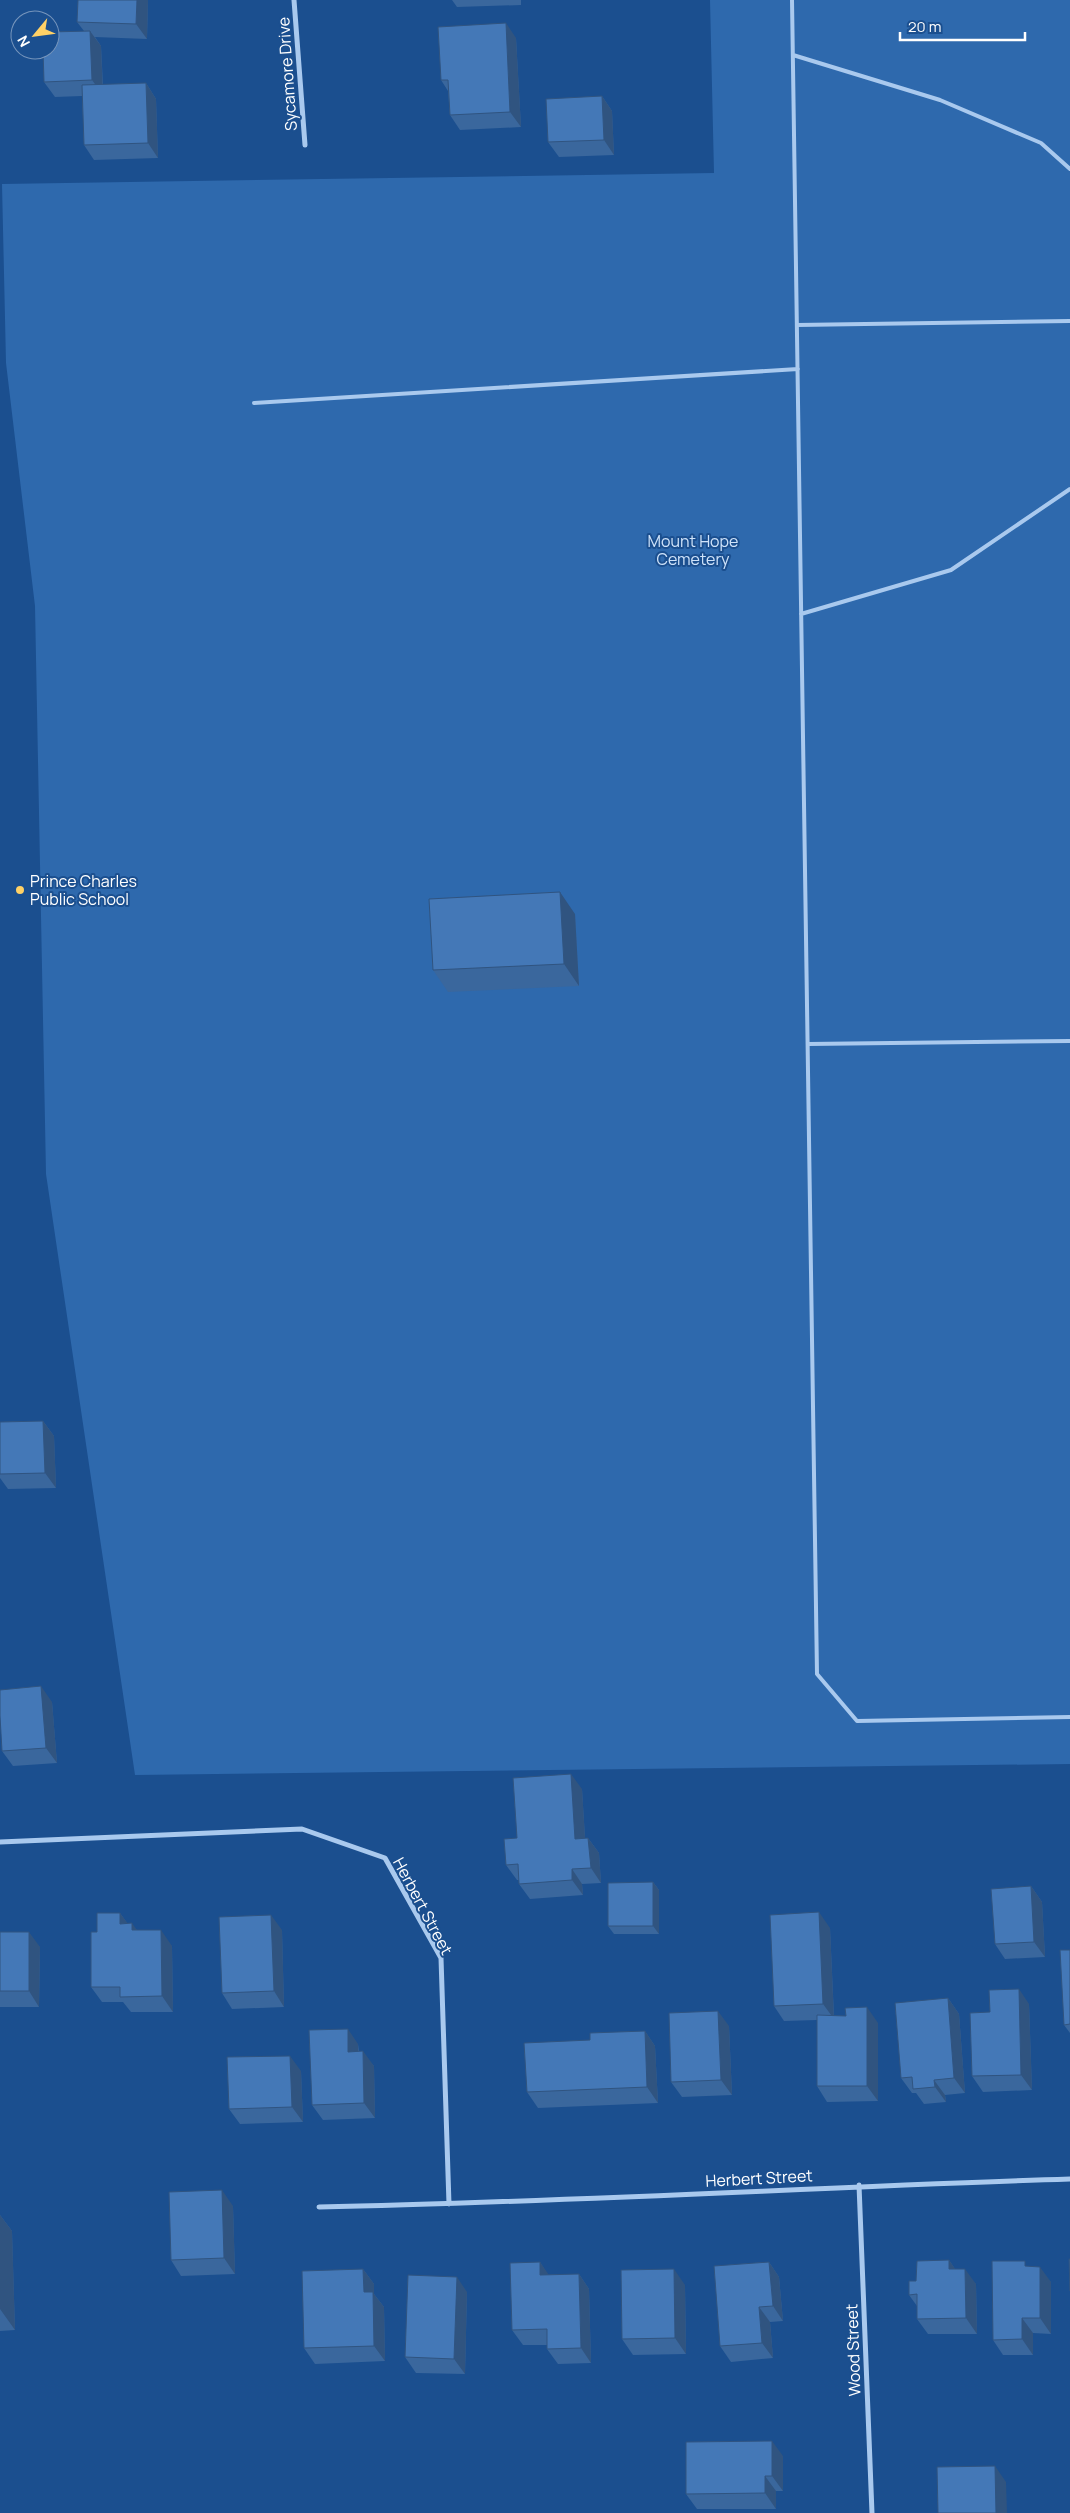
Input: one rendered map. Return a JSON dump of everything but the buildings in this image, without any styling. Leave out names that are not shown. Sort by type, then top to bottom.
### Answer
[{"type":"street","name":"Sycamore Drive","points":[[294,0],[305,145]]},
{"type":"street","name":"Herbert Street","points":[[0,1842],[302,1829],[386,1858],[441,1958],[449,2204]]},
{"type":"street","name":"Herbert Street","points":[[319,2207],[449,2204],[1070,2179]]},
{"type":"street","name":"Wood Street","points":[[860,2186],[872,2513]]},
{"type":"lane","points":[[792,0],[817,1674],[857,1721],[1070,1717]]},
{"type":"lane","points":[[793,55],[940,100],[1041,143],[1070,169]]},
{"type":"lane","points":[[797,325],[1070,321]]},
{"type":"lane","points":[[254,403],[798,369]]},
{"type":"lane","points":[[801,614],[951,570],[1070,489]]},
{"type":"lane","points":[[808,1044],[1070,1041]]},
{"type":"green space","name":"Mount Hope Cemetery","points":[[710,0],[1070,0],[1070,1764],[135,1775],[46,1174],[35,606],[6,363],[2,184],[714,173]]},
{"type":"place","name":"Prince Charles Public School","points":[[20,890]]}]
